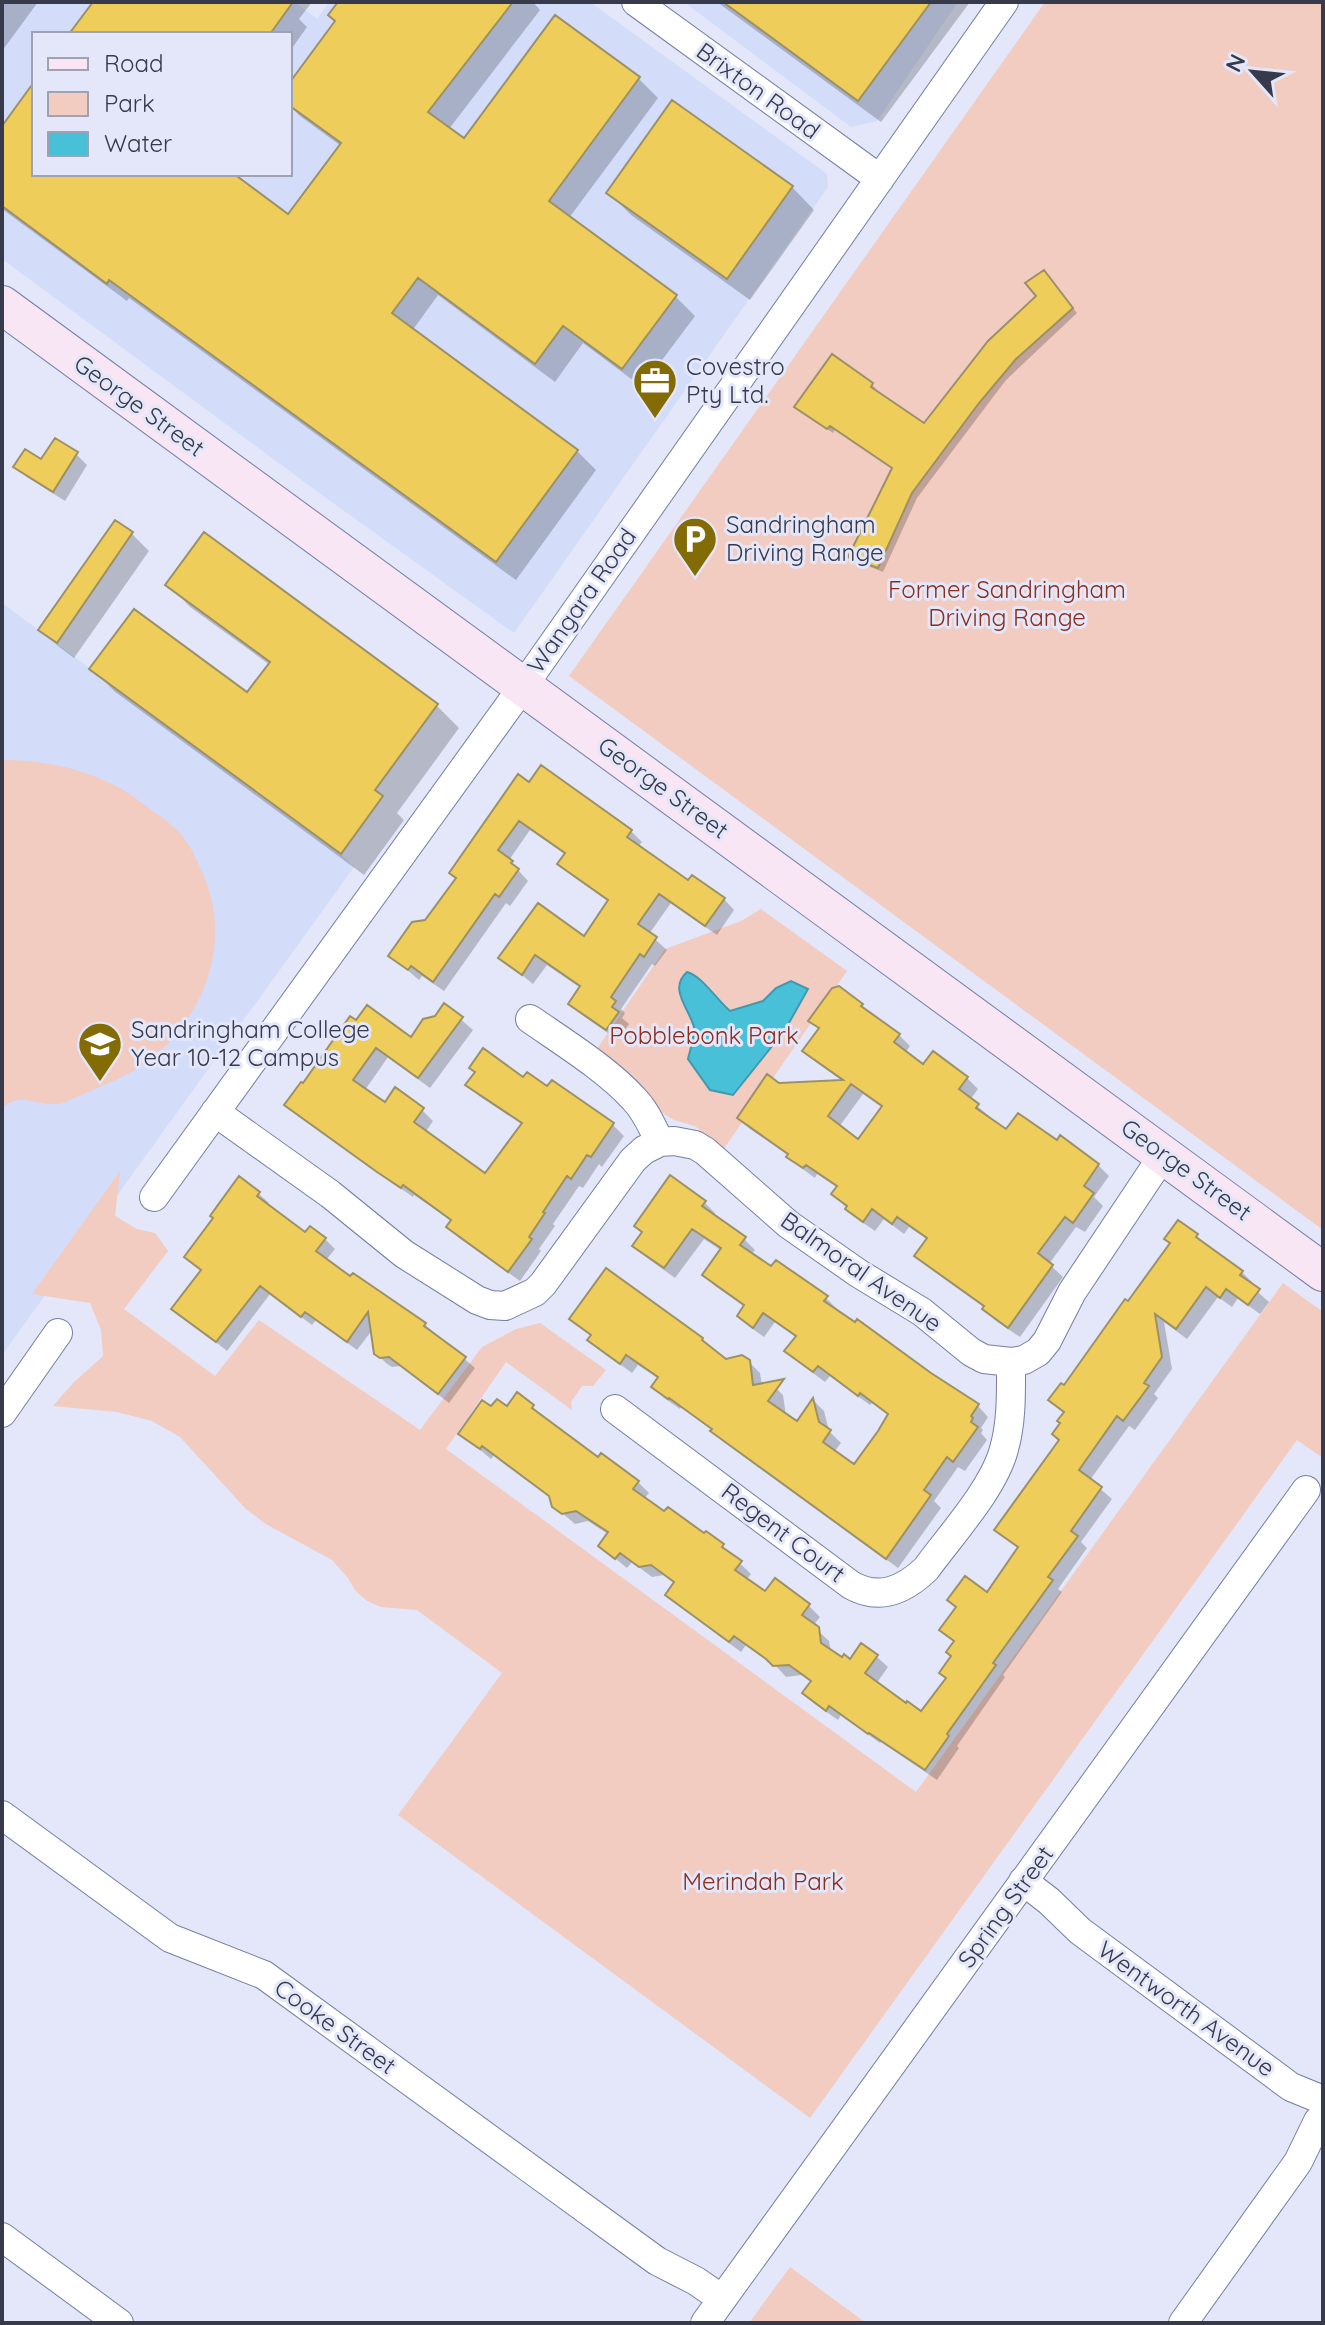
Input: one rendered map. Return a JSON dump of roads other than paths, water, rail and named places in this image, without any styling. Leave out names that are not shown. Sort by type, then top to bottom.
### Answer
[{"type":"street","name":"Brixton Road","points":[[636,2],[880,179]]},
{"type":"street","name":"Wangara Road","points":[[154,1197],[524,685],[1004,2]]},
{"type":"street","name":"George Street","points":[[2,305],[1323,1272]]},
{"type":"street","points":[[215,1112],[330,1194],[404,1254],[463,1292],[490,1305],[505,1306],[535,1292],[543,1284],[633,1160],[660,1142],[633,1098],[530,1019]]},
{"type":"street","name":"Balmoral Avenue","points":[[660,1142],[695,1145],[788,1224],[858,1273],[922,1312],[981,1359],[1011,1362]]},
{"type":"street","points":[[1011,1362],[1024,1360],[1038,1352],[1047,1341],[1072,1292],[1164,1154]]},
{"type":"street","points":[[2,1413],[58,1333]]},
{"type":"street","name":"Regent Court","points":[[615,1409],[851,1585],[861,1591],[885,1593],[900,1589],[926,1569],[996,1470],[1004,1453],[1009,1425],[1011,1362]]},
{"type":"street","name":"Spring Street","points":[[714,2311],[1306,1490]]},
{"type":"street","name":"Cooke Street","points":[[2,1815],[170,1938],[264,1975],[657,2261],[688,2292],[714,2311]]},
{"type":"street","name":"Wentworth Avenue","points":[[1020,1887],[1043,1911],[1080,1931],[1291,2087],[1321,2118]]},
{"type":"street","points":[[1183,2323],[1298,2162],[1321,2118]]},
{"type":"street","points":[[2,2237],[119,2323]]},
{"type":"water","points":[[687,972],[704,983],[730,1011],[763,1001],[776,988],[791,981],[808,989],[785,1030],[733,1095],[710,1090],[688,1059],[694,1027],[679,985]]},
{"type":"place","name":"Covestro Pty Ltd.","points":[[655,420]]},
{"type":"place","name":"Sandringham Driving Range","points":[[695,578]]},
{"type":"place","name":"Sandringham College Year 10-12 Campus","points":[[100,1083]]},
{"type":"park label","name":"Former Sandringham Driving Range","points":[[1007,604]]},
{"type":"park label","name":"Pobblebonk Park","points":[[704,1036]]},
{"type":"park label","name":"Merindah Park","points":[[763,1882]]}]
